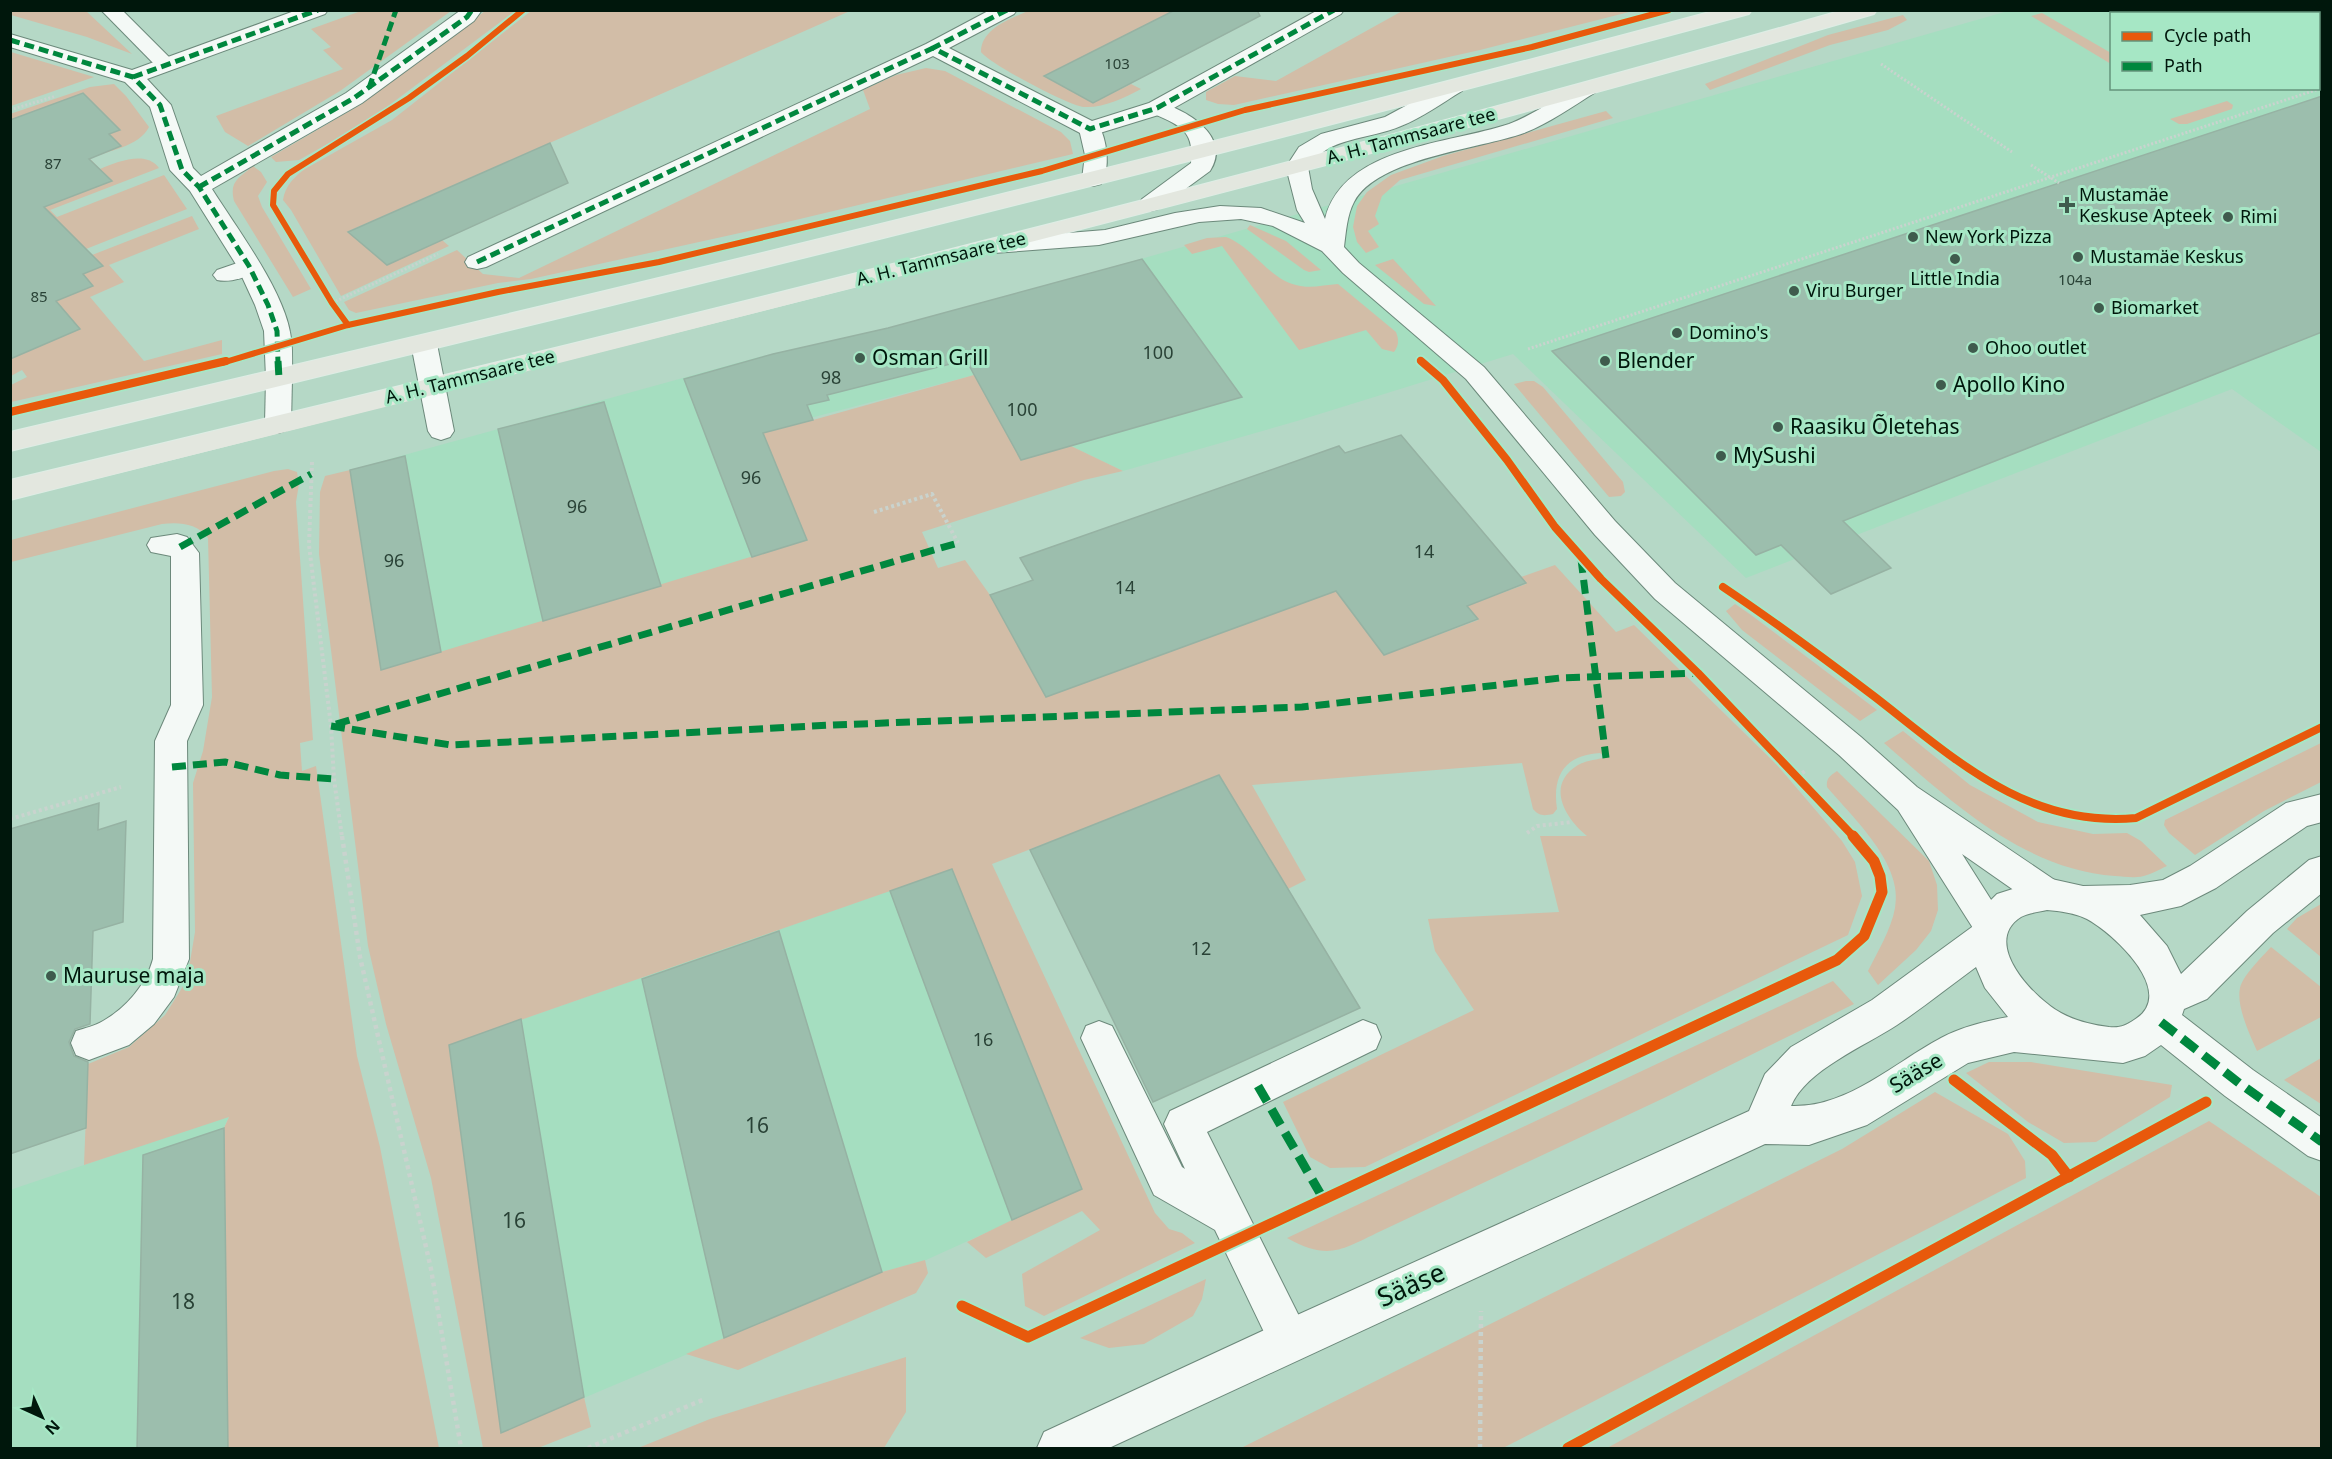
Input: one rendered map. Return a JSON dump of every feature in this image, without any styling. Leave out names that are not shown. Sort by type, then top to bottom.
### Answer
[{"type":"main road","name":"A. H. Tammsaare tee","points":[[10,442],[424,345],[1093,179],[1455,87],[1742,10]]},
{"type":"main road","name":"A. H. Tammsaare tee","points":[[10,490],[994,246],[1298,167],[1867,10]]},
{"type":"street","points":[[133,77],[318,10]]},
{"type":"street","points":[[199,187],[354,98],[467,17],[472,10]]},
{"type":"street","points":[[477,262],[933,48],[1007,10]]},
{"type":"street","points":[[933,48],[1090,129],[1156,108],[1334,10]]},
{"type":"street","points":[[10,40],[133,77],[160,105],[182,170],[199,187],[249,266],[268,305],[276,331],[279,378]]},
{"type":"street","points":[[1763,1125],[1779,1087],[1805,1060],[1885,1012],[1989,931],[1999,911],[2012,902],[2028,896],[2130,901],[2168,895],[2203,877],[2298,813],[2322,808]]},
{"type":"street","name":"Sääse","points":[[1060,1449],[1290,1340],[1763,1125],[1809,1126],[1854,1112],[1957,1049],[1987,1039],[2014,1034],[2073,1039],[2100,1045],[2127,1045],[2147,1036],[2165,1010],[2194,987],[2260,922],[2322,872]]},
{"type":"street","points":[[2064,897],[2107,912],[2133,930],[2152,951],[2164,974],[2165,1010],[2239,1083],[2322,1142]]},
{"type":"street","name":"Sääse","points":[[1989,931],[1990,960],[2001,984],[2019,1006],[2044,1026],[2073,1039]]},
{"type":"lane","points":[[110,10],[166,65]]},
{"type":"lane","points":[[1455,87],[1394,122],[1329,139],[1307,152],[1298,167],[1300,189],[1308,210],[1332,248],[1351,268],[1474,373],[1605,528],[1665,591],[1850,747],[1905,797],[2064,897]]},
{"type":"lane","points":[[1332,248],[1343,201],[1358,183],[1373,172],[1394,162],[1518,127],[1589,88]]},
{"type":"lane","points":[[1150,204],[1202,166],[1205,150],[1204,140],[1192,126],[1156,108]]},
{"type":"lane","points":[[1090,129],[1096,155],[1093,179]]},
{"type":"lane","points":[[994,246],[1100,238],[1178,219],[1233,212],[1254,213],[1299,227],[1332,248]]},
{"type":"lane","points":[[225,275],[249,266]]},
{"type":"lane","points":[[424,345],[441,431]]},
{"type":"lane","points":[[278,424],[279,378]]},
{"type":"lane","points":[[89,1043],[99,1042],[134,1018],[154,997],[169,970],[172,948],[172,754],[188,705],[185,553],[177,544],[161,544]]},
{"type":"lane","points":[[1905,797],[1989,931]]},
{"type":"lane","points":[[1290,1340],[1182,1124],[1363,1037]]},
{"type":"lane","points":[[1099,1038],[1168,1180],[1229,1216]]},
{"type":"path","points":[[1881,64],[2012,152]]},
{"type":"path","points":[[1528,349],[2316,90]]},
{"type":"path","points":[[2031,165],[2059,183]]},
{"type":"path","points":[[326,293],[335,306],[443,252]]},
{"type":"path","points":[[312,462],[309,545],[334,779],[360,957],[431,1269],[461,1449]]},
{"type":"path","points":[[874,512],[932,494],[958,543]]},
{"type":"path","points":[[10,819],[135,783],[172,754]]},
{"type":"path","points":[[1788,767],[1804,784]]},
{"type":"path","points":[[1527,833],[1537,826],[1572,822]]},
{"type":"path","points":[[1477,1256],[1482,1335],[1480,1449]]},
{"type":"path","points":[[588,1449],[705,1399]]},
{"type":"shaded area","points":[[1404,10],[1633,11],[1480,50],[1234,105],[1218,104],[1206,100],[1206,92],[1235,76],[1276,81]]},
{"type":"shaded area","points":[[10,11],[86,11],[132,54],[87,37],[11,15]]},
{"type":"shaded area","points":[[361,11],[451,11],[340,91],[248,146],[225,132],[216,116],[343,69],[323,50],[331,47],[311,29]]},
{"type":"shaded area","points":[[485,11],[515,11],[368,121],[299,160],[276,162],[271,157],[363,103]]},
{"type":"shaded area","points":[[531,11],[850,11],[349,231],[387,265],[442,240],[449,246],[341,296],[283,200],[288,186],[305,169],[392,120]]},
{"type":"shaded area","points":[[1028,11],[1175,11],[1044,76],[1093,103],[1131,84],[1141,89],[1106,104],[1084,107],[1030,84],[999,66],[981,52],[982,44],[991,31],[1005,21]]},
{"type":"shaded area","points":[[2008,11],[2321,11],[2321,452],[2232,389],[1746,578],[1513,354],[1297,421],[1123,471],[1071,446],[1021,460],[974,375],[761,431],[814,559],[383,701],[350,470],[759,357],[938,317]]},
{"type":"shaded area","points":[[2042,13],[2110,52],[2110,63],[2031,16]]},
{"type":"shaded area","points":[[1903,15],[1907,20],[1888,30],[1830,45],[1710,90],[1705,84],[1828,35]]},
{"type":"shaded area","points":[[11,52],[94,77],[11,106]]},
{"type":"shaded area","points":[[926,68],[945,71],[1061,132],[1070,141],[1073,154],[749,231],[531,279],[498,283],[356,313],[349,310],[344,302],[457,250],[483,274],[519,278],[870,109],[863,90],[896,75]]},
{"type":"shaded area","points":[[114,84],[149,127],[131,144],[90,159],[100,169],[131,159],[147,160],[159,168],[50,210],[57,217],[164,175],[187,209],[86,249],[92,255],[192,216],[199,229],[109,265],[124,282],[90,297],[144,361],[222,340],[222,354],[11,402],[11,385],[27,377],[22,370],[11,376],[10,114],[90,87]]},
{"type":"shaded area","points":[[2227,101],[2233,105],[2232,109],[2187,124],[2179,124],[2170,119]]},
{"type":"shaded area","points":[[1606,111],[1613,118],[1400,180],[1382,196],[1375,216],[1379,224],[1368,231],[1379,247],[1366,253],[1357,242],[1353,227],[1357,206],[1367,192],[1391,175],[1443,156]]},
{"type":"shaded area","points":[[253,166],[261,172],[267,182],[258,196],[262,207],[311,289],[293,297],[234,201],[233,189],[236,180]]},
{"type":"shaded area","points":[[1250,225],[1286,241],[1321,270],[1309,272],[1304,270],[1247,229]]},
{"type":"shaded area","points":[[1226,237],[1245,248],[1286,282],[1306,287],[1338,284],[1396,332],[1398,342],[1394,352],[1382,349],[1366,330],[1299,350],[1222,246],[1192,254],[1184,245],[1207,238]]},
{"type":"shaded area","points":[[1393,259],[1436,306],[1424,304],[1375,265]]},
{"type":"shaded area","points":[[974,375],[1071,446],[1123,471],[1084,480],[922,532],[938,568],[965,560],[990,595],[1046,697],[1336,591],[1384,655],[1478,620],[1467,606],[1526,584],[1521,577],[1555,565],[1616,632],[1634,625],[1777,765],[1842,841],[1855,862],[1862,896],[1848,935],[1365,1167],[1330,1168],[1310,1157],[1283,1102],[1474,1010],[1435,951],[1428,919],[1559,912],[1540,836],[1587,836],[1566,811],[1562,801],[1562,782],[1578,765],[1605,757],[1600,753],[1588,755],[1578,758],[1564,769],[1557,786],[1557,809],[1553,814],[1547,815],[1540,814],[1533,809],[1522,763],[1252,785],[1306,880],[1288,889],[1219,776],[992,864],[1155,1213],[1169,1229],[1182,1233],[1195,1243],[1044,1316],[1025,1306],[1022,1274],[1100,1230],[1082,1211],[986,1258],[967,1242],[1012,1220],[890,891],[449,1045],[501,1432],[584,1397],[591,1427],[538,1448],[483,1448],[431,1178],[386,1024],[368,946],[319,554],[320,492],[325,476],[350,470],[381,670],[806,540],[762,431],[813,420]]},
{"type":"shaded area","points":[[1534,381],[1543,387],[1623,482],[1625,492],[1621,496],[1609,497],[1514,384]]},
{"type":"shaded area","points":[[288,469],[297,472],[299,484],[296,502],[313,740],[300,743],[302,771],[316,766],[357,1056],[380,1147],[439,1448],[228,1448],[224,1128],[229,1117],[84,1165],[88,1064],[129,1047],[165,1015],[187,980],[195,932],[193,783],[203,751],[212,697],[208,538],[193,526],[175,523],[162,524],[11,562],[11,540]]},
{"type":"shaded area","points":[[1735,604],[1877,710],[1860,721],[1742,630],[1726,611]]},
{"type":"shaded area","points":[[1903,731],[1970,785],[2038,822],[2093,834],[2127,833],[2141,841],[2167,866],[2141,877],[2115,876],[2081,871],[2019,846],[1962,809],[1884,743]]},
{"type":"shaded area","points":[[2321,743],[2321,782],[2264,811],[2195,855],[2169,833],[2164,825],[2165,820]]},
{"type":"shaded area","points":[[1837,771],[1929,861],[1937,885],[1938,910],[1931,931],[1916,950],[1878,985],[1868,971],[1891,924],[1896,891],[1892,875],[1874,843],[1827,787],[1829,777]]},
{"type":"shaded area","points":[[952,869],[1082,1189],[926,1260],[882,1272],[501,1433],[449,1045]]},
{"type":"shaded area","points":[[2321,904],[2321,957],[2287,929],[2297,918]]},
{"type":"shaded area","points":[[2271,947],[2321,987],[2321,1017],[2257,1051],[2247,1029],[2239,995],[2242,983],[2249,972]]},
{"type":"shaded area","points":[[1833,981],[1854,1004],[1664,1098],[1345,1248],[1325,1251],[1301,1245],[1287,1238]]},
{"type":"shaded area","points":[[2321,1058],[2321,1104],[2284,1080]]},
{"type":"shaded area","points":[[1989,1062],[2031,1062],[2172,1085],[2170,1097],[2096,1142],[2064,1143],[2028,1122],[1966,1073]]},
{"type":"shaded area","points":[[1935,1092],[2008,1134],[2025,1161],[2026,1178],[1503,1448],[1241,1448],[1842,1149]]},
{"type":"shaded area","points":[[229,1116],[224,1128],[228,1448],[11,1448],[10,1190]]},
{"type":"shaded area","points":[[2209,1121],[2321,1197],[2321,1448],[1607,1448]]},
{"type":"shaded area","points":[[925,1260],[928,1273],[916,1293],[738,1370],[686,1354],[882,1272]]},
{"type":"shaded area","points":[[1206,1279],[1202,1299],[1193,1316],[1144,1344],[1109,1348],[1080,1338]]},
{"type":"shaded area","points":[[906,1357],[906,1412],[884,1448],[638,1448],[710,1419]]},
{"type":"building","points":[[1175,10],[1257,10],[1260,16],[1093,103],[1044,76]]},
{"type":"building","points":[[83,93],[120,130],[109,134],[121,146],[89,159],[112,181],[44,207],[103,266],[83,274],[93,286],[56,301],[80,329],[10,359],[10,120]]},
{"type":"building","name":"Mustamäe Keskus","points":[[2322,96],[2322,332],[1843,521],[1891,568],[1831,594],[1781,545],[1756,555],[1552,351]]},
{"type":"building","points":[[550,143],[568,183],[387,265],[348,232]]},
{"type":"building","points":[[1142,259],[1242,397],[1021,460],[966,360],[827,395],[829,400],[807,405],[813,420],[763,433],[807,540],[752,557],[684,379],[773,354],[888,328]]},
{"type":"building","points":[[604,402],[661,586],[543,621],[498,429]]},
{"type":"building","points":[[1401,435],[1526,583],[1467,606],[1478,619],[1384,655],[1336,591],[1046,697],[990,595],[1033,580],[1020,558],[1339,446],[1345,453]]},
{"type":"building","points":[[405,456],[441,652],[381,670],[350,470]]},
{"type":"building","points":[[1219,775],[1360,1008],[1153,1102],[1030,850]]},
{"type":"building","name":"Mauruse maja","points":[[99,803],[98,830],[126,821],[123,922],[93,931],[90,1024],[75,1029],[69,1042],[74,1056],[88,1062],[86,1128],[10,1154],[10,829]]},
{"type":"building","points":[[952,869],[1082,1189],[1012,1220],[890,891]]},
{"type":"building","points":[[779,931],[882,1272],[724,1338],[642,979]]},
{"type":"building","points":[[521,1019],[584,1397],[501,1433],[449,1045]]},
{"type":"building","points":[[224,1128],[228,1449],[137,1449],[143,1155]]},
{"type":"marked path","points":[[133,77],[318,10]]},
{"type":"marked path","points":[[369,88],[396,10]]},
{"type":"marked path","points":[[199,187],[354,98],[467,17],[472,10]]},
{"type":"marked path","points":[[1007,10],[933,48],[1090,129],[1157,108],[1334,10]]},
{"type":"marked path","points":[[10,40],[133,77],[160,105],[182,170],[199,187],[249,266],[268,305],[277,331],[279,378]]},
{"type":"marked path","points":[[477,262],[933,48]]},
{"type":"marked path","points":[[180,547],[311,474]]},
{"type":"marked path","points":[[336,724],[958,543]]},
{"type":"marked path","points":[[1581,559],[1606,758]]},
{"type":"marked path","points":[[331,726],[451,745],[833,725],[1302,707],[1560,678],[1697,673]]},
{"type":"marked path","points":[[172,767],[225,762],[280,775],[334,779]]},
{"type":"marked path","points":[[2161,1022],[2239,1083],[2322,1142]]},
{"type":"marked path","points":[[1258,1086],[1324,1200]]},
{"type":"cycle path","points":[[348,325],[332,303],[273,205],[276,188],[288,174],[439,78],[523,10]]},
{"type":"cycle path","points":[[10,412],[212,366],[245,354],[348,325],[498,292],[659,262],[1042,171],[1245,110],[1532,47],[1669,10]]},
{"type":"cycle path","points":[[962,1306],[1028,1337],[1837,960],[1864,936],[1882,892],[1880,876],[1874,861],[1850,832],[1698,673],[1601,579],[1555,527],[1507,460],[1443,380],[1420,360]]},
{"type":"cycle path","points":[[1723,587],[1780,625],[1978,776],[2034,805],[2073,817],[2114,820],[2136,818],[2322,727]]},
{"type":"cycle path","points":[[1954,1080],[2052,1155],[2069,1177]]},
{"type":"cycle path","points":[[1568,1448],[2206,1102]]},
{"type":"place","name":"Mustamäe Keskuse Apteek","points":[[2067,205]]},
{"type":"place","name":"Rimi","points":[[2228,217]]},
{"type":"place","name":"New York Pizza","points":[[1913,237]]},
{"type":"place","name":"Mustamäe Keskus","points":[[2078,257]]},
{"type":"place","name":"Little India","points":[[1955,259]]},
{"type":"place","name":"Viru Burger","points":[[1794,291]]},
{"type":"place","name":"Biomarket","points":[[2099,308]]},
{"type":"place","name":"Domino's","points":[[1677,333]]},
{"type":"place","name":"Ohoo outlet","points":[[1973,348]]},
{"type":"place","name":"Osman Grill","points":[[860,358]]},
{"type":"place","name":"Blender","points":[[1605,361]]},
{"type":"place","name":"Apollo Kino","points":[[1941,385]]},
{"type":"place","name":"Raasiku Õletehas","points":[[1778,427]]},
{"type":"place","name":"MySushi","points":[[1721,456]]},
{"type":"place","name":"Mauruse maja","points":[[51,976]]}]
